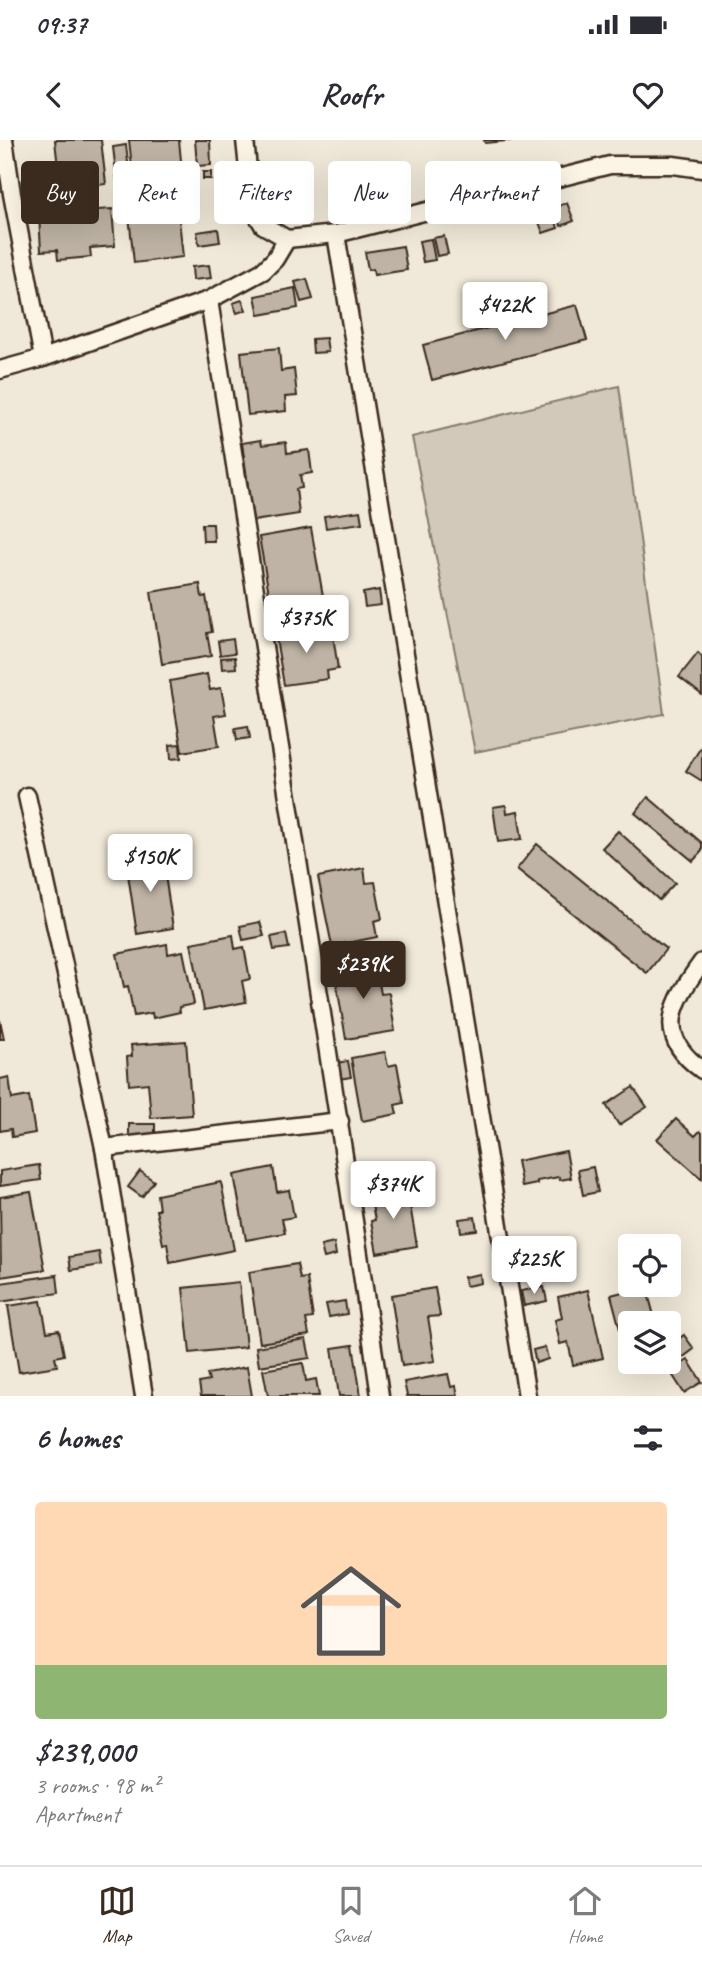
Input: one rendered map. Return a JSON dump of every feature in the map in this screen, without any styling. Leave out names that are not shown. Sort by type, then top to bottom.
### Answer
[{"type":"street","points":[[4,140],[43,358]]},
{"type":"street","points":[[246,140],[252,207],[263,225],[287,239],[337,234],[610,165],[673,164],[702,169]]},
{"type":"street","points":[[337,234],[527,1396]]},
{"type":"street","points":[[0,370],[43,358],[209,300],[263,271],[275,259],[287,239]]},
{"type":"street","points":[[209,300],[291,829],[340,1121],[380,1396]]},
{"type":"street","points":[[27,796],[104,1148],[144,1396]]},
{"type":"street","points":[[702,962],[683,989],[672,1020],[676,1041],[688,1060],[702,1070]]},
{"type":"street","points":[[104,1148],[340,1121]]},
{"type":"shaded area","points":[[619,386],[664,714],[475,752],[412,437]]},
{"type":"building","points":[[55,140],[101,140],[106,184],[99,185],[99,161],[57,161]]},
{"type":"building","points":[[129,140],[179,140],[181,161],[131,161]]},
{"type":"building","points":[[195,140],[210,140],[211,165],[200,166],[200,161],[197,161]]},
{"type":"building","points":[[484,140],[518,140],[485,143]]},
{"type":"building","points":[[126,145],[128,161],[115,161],[113,147]]},
{"type":"building","points":[[203,172],[211,172],[211,179],[203,179]]},
{"type":"building","points":[[567,203],[574,221],[561,226],[560,224],[561,205]]},
{"type":"building","points":[[112,209],[115,246],[90,248],[91,257],[58,260],[57,250],[41,251],[40,224],[99,224],[99,210]]},
{"type":"building","points":[[130,224],[180,224],[183,257],[134,263]]},
{"type":"building","points":[[540,224],[557,224],[558,228],[543,233]]},
{"type":"building","points":[[218,229],[220,242],[199,245],[197,232]]},
{"type":"building","points":[[444,236],[448,254],[437,256],[433,238]]},
{"type":"building","points":[[431,239],[435,260],[423,262],[419,241]]},
{"type":"building","points":[[403,246],[407,270],[374,275],[373,269],[368,270],[365,252]]},
{"type":"building","points":[[209,265],[211,278],[193,280],[192,267]]},
{"type":"building","points":[[307,279],[313,299],[301,302],[295,282]]},
{"type":"building","points":[[295,288],[298,308],[259,315],[255,296]]},
{"type":"building","points":[[242,300],[246,310],[237,313],[233,303]]},
{"type":"building","points":[[577,305],[587,340],[432,380],[423,345]]},
{"type":"building","points":[[326,338],[328,352],[313,353],[312,339]]},
{"type":"building","points":[[279,348],[281,371],[294,369],[297,396],[285,397],[286,411],[248,415],[241,352]]},
{"type":"building","points":[[261,440],[262,445],[286,442],[287,453],[309,450],[312,473],[300,475],[302,488],[296,489],[299,514],[253,521],[242,443]]},
{"type":"building","points":[[360,511],[362,523],[326,528],[324,516]]},
{"type":"building","points":[[202,524],[213,524],[214,541],[203,541]]},
{"type":"building","points":[[311,528],[323,596],[271,605],[259,537]]},
{"type":"building","points":[[200,584],[202,597],[206,596],[212,632],[207,633],[211,656],[162,664],[151,592]]},
{"type":"building","points":[[379,590],[381,605],[365,607],[363,593]]},
{"type":"building","points":[[318,602],[321,619],[267,628],[264,612]]},
{"type":"building","points":[[319,626],[321,636],[333,635],[338,669],[327,671],[328,679],[284,685],[275,633]]},
{"type":"building","points":[[233,639],[235,653],[220,655],[218,641]]},
{"type":"building","points":[[698,653],[702,657],[702,695],[679,677]]},
{"type":"building","points":[[235,657],[236,668],[222,669],[221,658]]},
{"type":"building","points":[[207,674],[210,690],[221,688],[226,714],[214,716],[219,746],[182,752],[170,681]]},
{"type":"building","points":[[248,726],[250,738],[237,740],[235,728]]},
{"type":"building","points":[[180,744],[181,758],[171,759],[170,745]]},
{"type":"building","points":[[702,748],[702,781],[686,771]]},
{"type":"building","points":[[648,797],[702,843],[702,851],[693,861],[635,813]]},
{"type":"building","points":[[506,805],[507,813],[518,811],[522,839],[498,842],[493,807]]},
{"type":"building","points":[[618,831],[675,883],[659,900],[602,848]]},
{"type":"building","points":[[162,840],[163,850],[124,856],[123,847]]},
{"type":"building","points":[[537,844],[666,949],[647,973],[517,869]]},
{"type":"building","points":[[162,855],[173,928],[137,934],[126,861]]},
{"type":"building","points":[[364,868],[366,883],[375,882],[382,919],[374,921],[377,937],[332,946],[318,877]]},
{"type":"building","points":[[260,922],[264,936],[243,940],[240,926]]},
{"type":"building","points":[[286,934],[289,948],[274,950],[271,937]]},
{"type":"building","points":[[233,935],[235,949],[244,947],[250,979],[242,981],[246,1002],[204,1010],[191,943]]},
{"type":"building","points":[[167,944],[168,954],[183,951],[194,1004],[179,1007],[180,1012],[153,1018],[152,1013],[134,1016],[128,986],[124,987],[117,954]]},
{"type":"building","points":[[375,961],[381,994],[389,993],[395,1031],[346,1039],[334,968]]},
{"type":"building","points":[[0,1020],[4,1039],[0,1039]]},
{"type":"building","points":[[186,1041],[192,1115],[151,1118],[148,1083],[129,1085],[127,1057],[132,1056],[131,1045]]},
{"type":"building","points":[[385,1052],[388,1066],[397,1064],[404,1103],[395,1105],[397,1114],[362,1121],[351,1058]]},
{"type":"building","points":[[348,1061],[351,1077],[339,1079],[336,1063]]},
{"type":"building","points":[[9,1077],[12,1099],[29,1096],[35,1133],[12,1137],[11,1129],[0,1131],[0,1079]]},
{"type":"building","points":[[633,1087],[647,1107],[619,1125],[606,1105]]},
{"type":"building","points":[[676,1119],[695,1136],[700,1131],[702,1133],[702,1179],[657,1139]]},
{"type":"building","points":[[129,1124],[155,1124],[155,1141],[129,1141]]},
{"type":"building","points":[[566,1151],[571,1178],[537,1181],[537,1184],[522,1187],[517,1161]]},
{"type":"building","points":[[39,1165],[41,1180],[0,1186],[0,1171]]},
{"type":"building","points":[[273,1167],[277,1192],[289,1190],[294,1217],[282,1219],[285,1233],[246,1240],[234,1175]]},
{"type":"building","points":[[593,1167],[598,1192],[583,1195],[578,1170]]},
{"type":"building","points":[[140,1171],[154,1181],[142,1197],[128,1187]]},
{"type":"building","points":[[221,1182],[234,1250],[170,1263],[167,1243],[163,1244],[156,1210],[159,1210],[157,1195]]},
{"type":"building","points":[[407,1188],[417,1246],[377,1253],[371,1221],[375,1220],[370,1195]]},
{"type":"building","points":[[31,1192],[45,1270],[1,1277],[0,1197]]},
{"type":"building","points":[[475,1217],[477,1230],[461,1232],[459,1219]]},
{"type":"building","points":[[334,1243],[336,1255],[324,1258],[321,1246]]},
{"type":"building","points":[[99,1252],[101,1265],[71,1270],[69,1257]]},
{"type":"building","points":[[297,1264],[300,1279],[307,1278],[313,1318],[306,1319],[309,1335],[260,1343],[249,1272]]},
{"type":"building","points":[[480,1274],[481,1283],[466,1286],[464,1277]]},
{"type":"building","points":[[57,1275],[59,1293],[0,1302],[0,1283]]},
{"type":"building","points":[[239,1282],[246,1347],[190,1353],[183,1288]]},
{"type":"building","points":[[544,1287],[547,1301],[524,1306],[521,1291]]},
{"type":"building","points":[[435,1288],[440,1316],[428,1317],[435,1361],[402,1366],[391,1295]]},
{"type":"building","points":[[588,1290],[603,1358],[573,1365],[568,1342],[560,1344],[555,1320],[562,1318],[558,1297]]},
{"type":"building","points":[[618,1293],[618,1297],[649,1297],[653,1311],[618,1311],[618,1322],[611,1295]]},
{"type":"building","points":[[41,1301],[47,1332],[59,1330],[64,1355],[55,1357],[57,1366],[19,1372],[8,1306]]},
{"type":"building","points":[[345,1301],[347,1314],[329,1317],[326,1304]]},
{"type":"building","points":[[684,1335],[694,1349],[681,1359],[681,1337]]},
{"type":"building","points":[[306,1339],[310,1358],[259,1366],[256,1347]]},
{"type":"building","points":[[353,1345],[361,1396],[339,1396],[332,1348]]},
{"type":"building","points":[[545,1347],[548,1359],[536,1363],[533,1350]]},
{"type":"building","points":[[688,1360],[702,1382],[684,1393],[672,1374],[681,1374],[681,1364]]},
{"type":"building","points":[[303,1363],[306,1381],[316,1379],[319,1396],[268,1396],[263,1370]]},
{"type":"building","points":[[247,1367],[252,1396],[201,1396],[199,1383],[209,1381],[207,1374]]},
{"type":"building","points":[[448,1374],[451,1387],[456,1386],[458,1396],[407,1396],[404,1382]]}]
